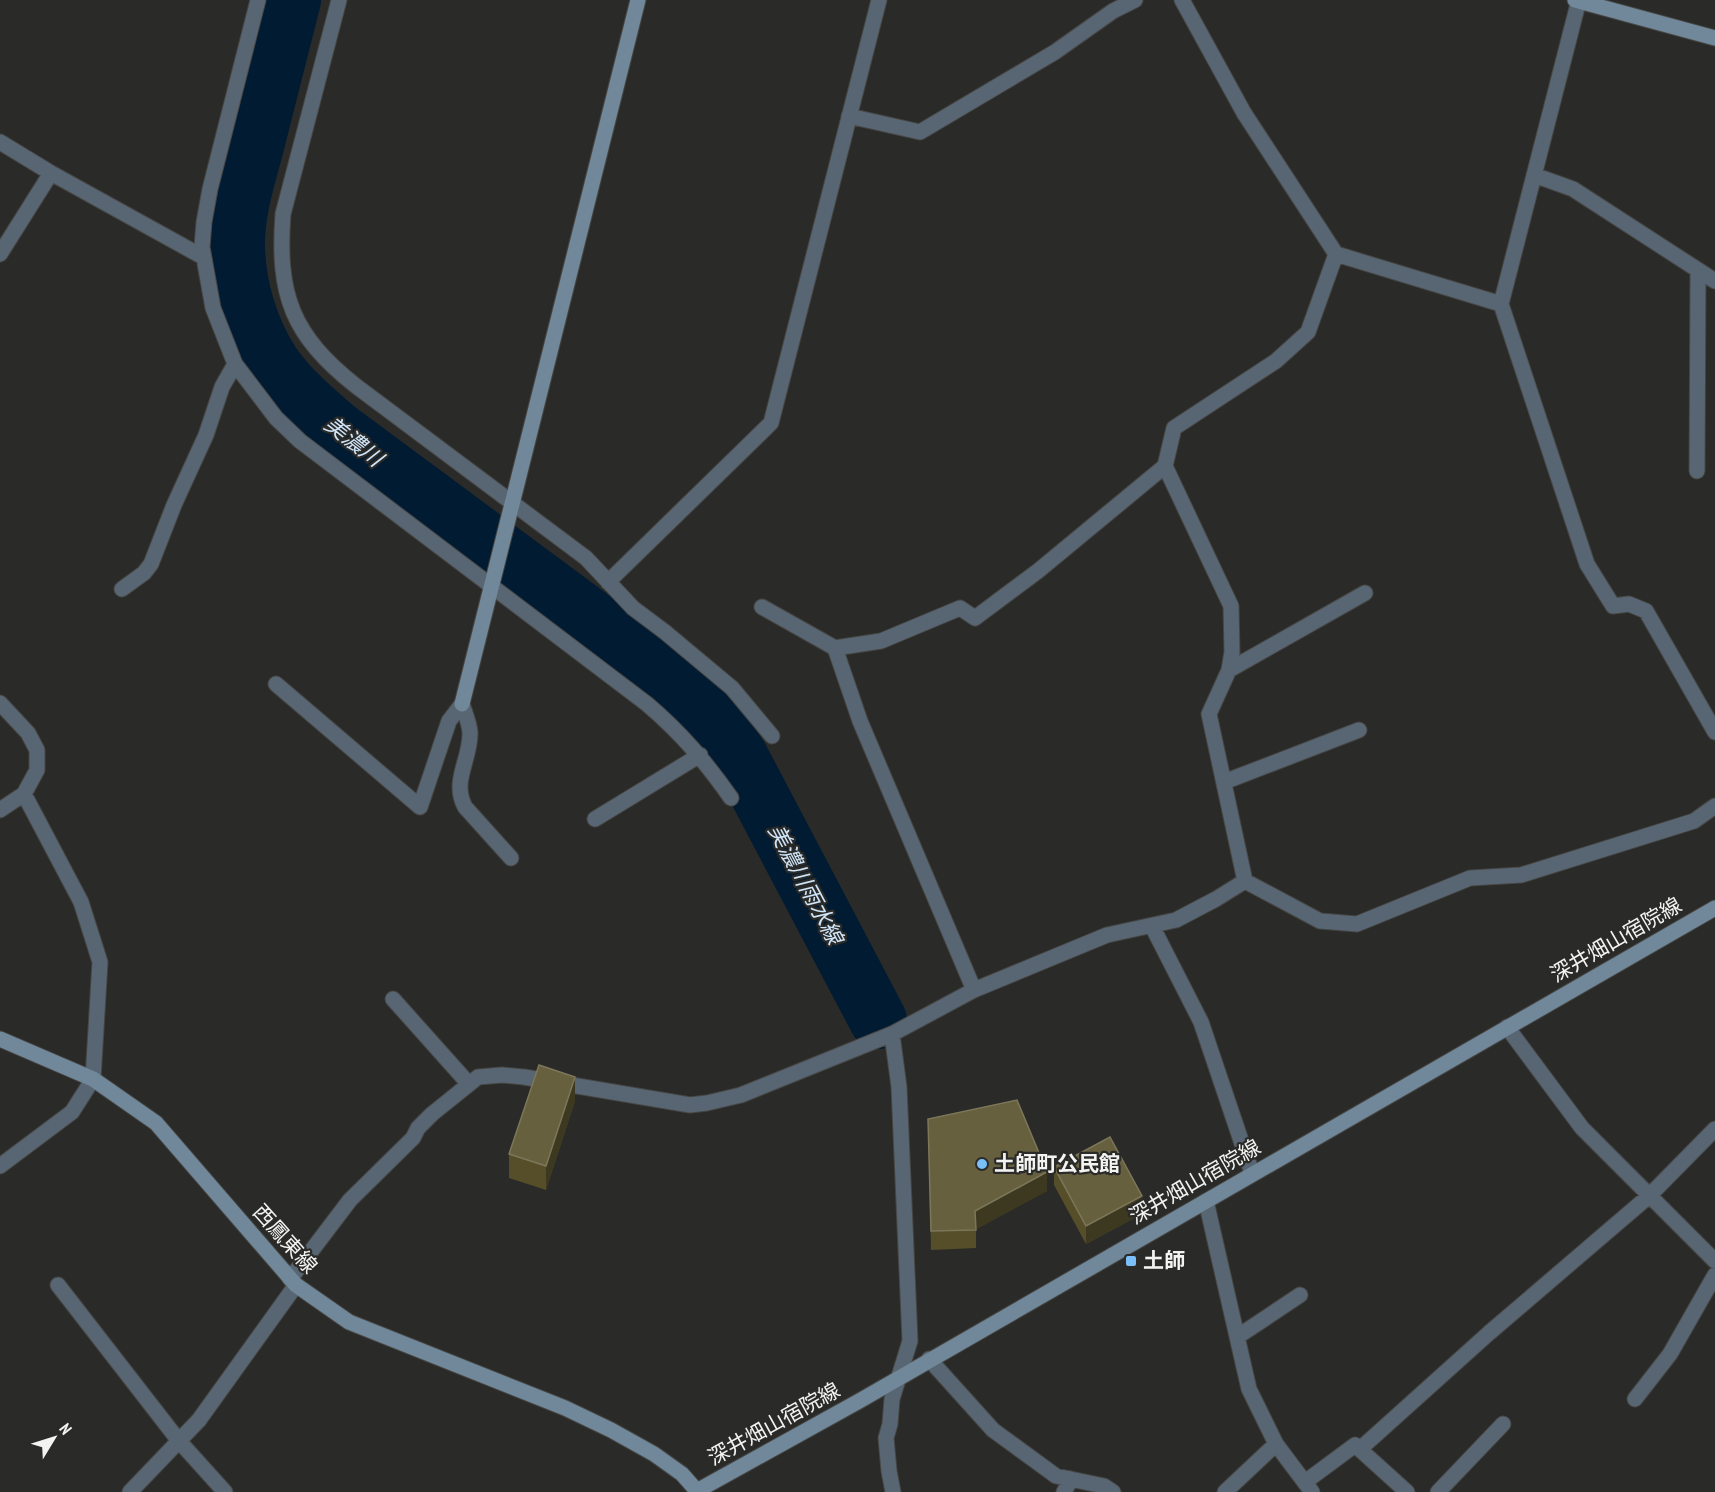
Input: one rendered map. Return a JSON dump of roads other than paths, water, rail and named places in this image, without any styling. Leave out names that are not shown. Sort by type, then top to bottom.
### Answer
[{"type":"main road","points":[[462,704],[638,0]]},
{"type":"main road","points":[[1577,0],[1715,38]]},
{"type":"main road","name":"深井畑山宿院線","points":[[696,1491],[897,1379],[1715,908]]},
{"type":"main road","name":"西鳳東線","points":[[0,1039],[93,1079],[156,1123],[293,1282],[349,1322],[564,1408],[611,1430],[654,1454],[682,1474],[696,1491]]},
{"type":"street","points":[[258,0],[210,189],[202,236],[203,257],[213,308],[235,364],[270,412],[292,434],[647,704],[680,732],[731,798]]},
{"type":"street","points":[[339,0],[284,214],[282,251],[285,282],[289,302],[305,335],[332,366],[586,558],[633,608],[732,688],[772,736]]},
{"type":"street","points":[[608,582],[771,423],[879,0]]},
{"type":"street","points":[[849,116],[920,132],[1055,52],[1113,11],[1135,0]]},
{"type":"street","points":[[1182,0],[1244,113],[1336,254],[1501,304]]},
{"type":"street","points":[[1577,0],[1501,304],[1587,564],[1613,606],[1629,604],[1646,611],[1715,732]]},
{"type":"street","points":[[0,142],[51,173],[203,257]]},
{"type":"street","points":[[0,254],[51,173]]},
{"type":"street","points":[[1534,176],[1573,189],[1715,281]]},
{"type":"street","points":[[762,608],[835,648],[881,641],[960,608],[975,618],[1038,571],[1165,466],[1174,428],[1276,361],[1308,332],[1336,254]]},
{"type":"street","points":[[1697,471],[1698,270]]},
{"type":"street","points":[[122,590],[144,573],[151,564],[174,505],[206,435],[222,387],[235,364]]},
{"type":"street","points":[[1165,466],[1231,606],[1232,652],[1229,670],[1209,714],[1245,880],[1320,921],[1357,924],[1470,878],[1521,875],[1694,821],[1715,806]]},
{"type":"street","points":[[1229,670],[1365,593]]},
{"type":"street","points":[[835,648],[860,721],[974,990]]},
{"type":"street","points":[[276,684],[420,807],[449,721],[462,704]]},
{"type":"street","points":[[0,704],[28,733],[37,750],[38,770],[24,794],[0,810]]},
{"type":"street","points":[[462,704],[470,735],[459,785],[460,799],[511,858]]},
{"type":"street","points":[[1224,782],[1359,730]]},
{"type":"street","points":[[595,819],[700,755]]},
{"type":"street","points":[[0,1166],[72,1112],[93,1079],[100,962],[81,902],[24,794]]},
{"type":"street","points":[[130,1492],[199,1420],[350,1200],[414,1138],[424,1121],[468,1083],[484,1076],[524,1077],[680,1104],[707,1103],[741,1095],[892,1034],[974,990],[1107,935],[1176,920],[1216,899],[1245,880]]},
{"type":"street","points":[[1152,926],[1201,1022],[1252,1173]]},
{"type":"street","points":[[393,999],[468,1083]]},
{"type":"street","points":[[1507,1027],[1582,1128],[1715,1261]]},
{"type":"street","points":[[892,1034],[899,1086],[910,1341],[892,1399],[890,1424],[886,1438],[893,1492]]},
{"type":"street","points":[[1360,1449],[1489,1333],[1649,1196],[1715,1129]]},
{"type":"street","points":[[1206,1201],[1249,1389],[1276,1444],[1309,1487],[1355,1445],[1407,1492]]},
{"type":"street","points":[[1635,1399],[1670,1354],[1715,1275]]},
{"type":"street","points":[[58,1284],[179,1441],[225,1492]]},
{"type":"street","points":[[1237,1337],[1300,1295]]},
{"type":"street","points":[[929,1359],[993,1430],[1068,1485],[1104,1486],[1113,1492]]},
{"type":"street","points":[[1438,1492],[1503,1424]]},
{"type":"street","points":[[1225,1492],[1276,1444]]},
{"type":"waterway","name":"美濃川","points":[[292,0],[239,209],[236,235],[237,263],[242,294],[251,323],[264,351],[294,391],[336,429],[684,687],[719,726],[740,758],[878,1020]]},
{"type":"place","name":"土師町公民館","points":[[982,1164]]},
{"type":"place","name":"土師","points":[[1131,1261]]},
{"type":"water label","name":"美濃川雨水線","points":[[806,884]]}]
